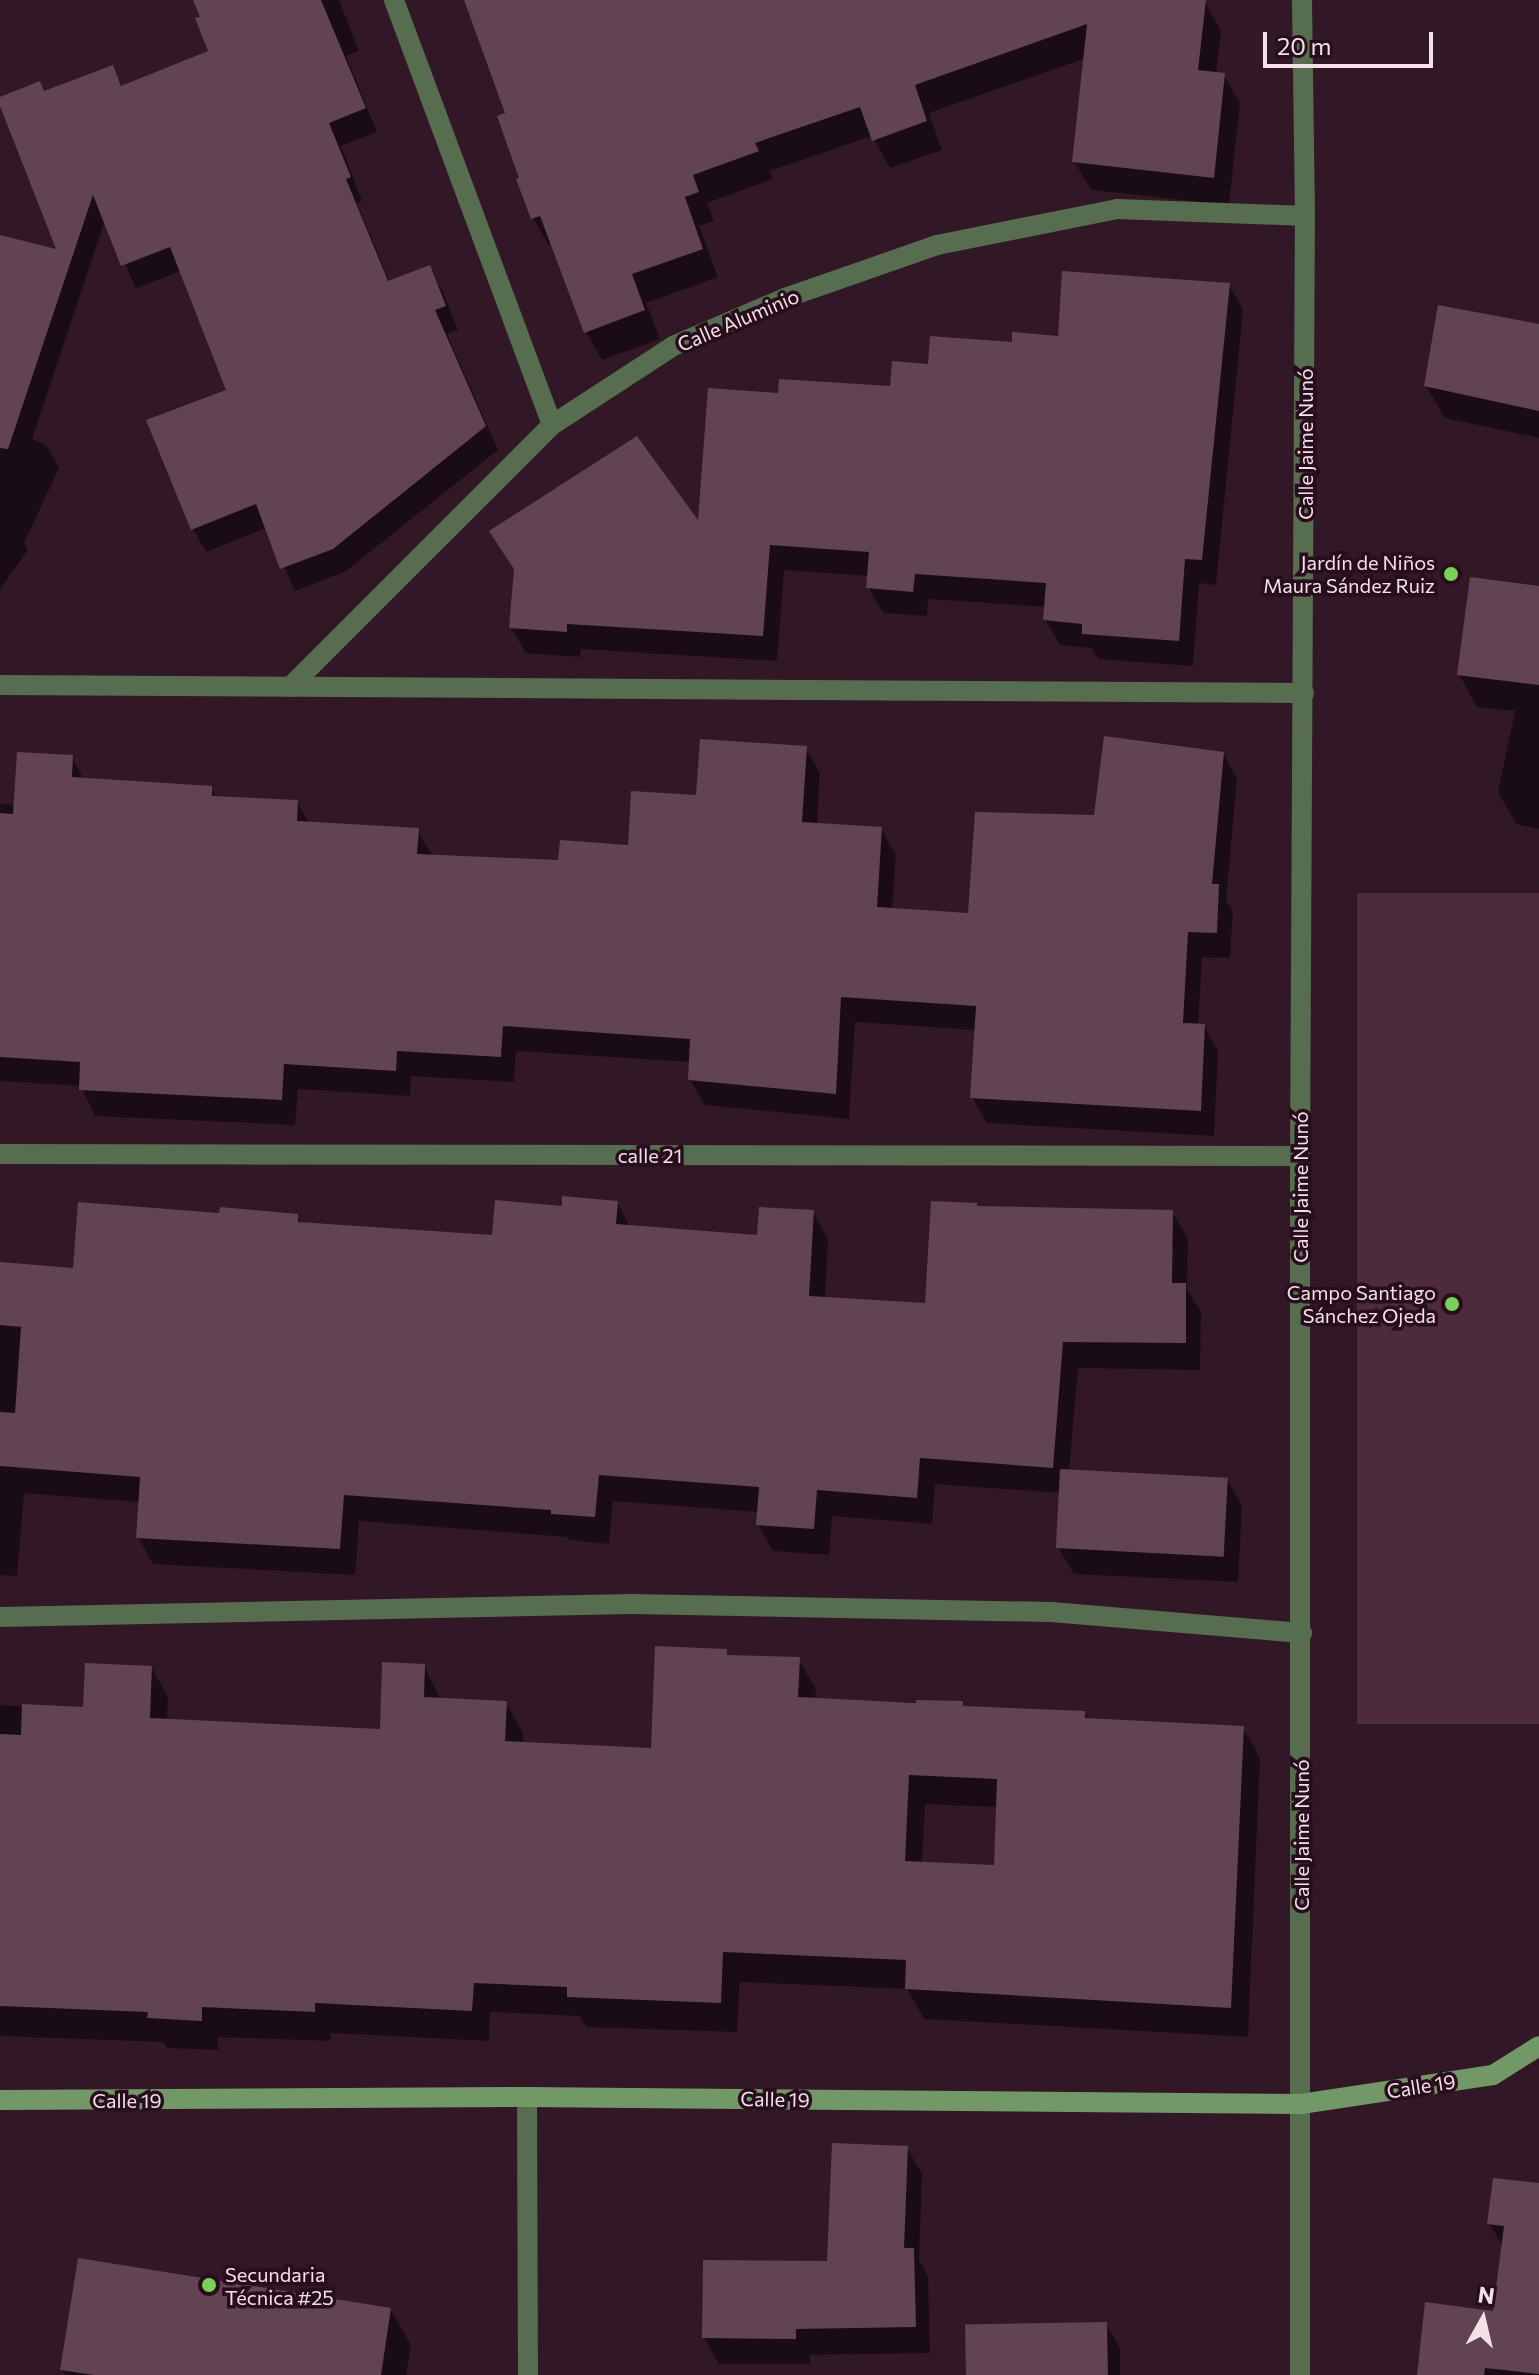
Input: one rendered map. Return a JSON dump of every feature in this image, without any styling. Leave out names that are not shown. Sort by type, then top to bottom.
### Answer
[{"type":"street","points":[[394,0],[552,425]]},
{"type":"street","name":"Calle Jaime Nunó","points":[[1300,2375],[1300,1156],[1305,216],[1302,0]]},
{"type":"street","name":"Calle Aluminio","points":[[290,687],[552,425],[673,346],[785,298],[937,245],[1117,209],[1305,216]]},
{"type":"street","points":[[0,685],[1304,693]]},
{"type":"street","name":"calle 21","points":[[0,1154],[1300,1156]]},
{"type":"street","points":[[0,1617],[632,1604],[1051,1612],[1302,1633]]},
{"type":"street","name":"Calle 19","points":[[0,2100],[527,2097],[1301,2104],[1493,2075],[1539,2046]]},
{"type":"street","points":[[527,2097],[528,2375]]},
{"type":"shaded area","name":"Campo Santiago Sánchez Ojeda","points":[[1357,893],[1539,893],[1539,1724],[1357,1724]]},
{"type":"building","points":[[193,0],[321,0],[366,108],[329,123],[351,177],[346,179],[388,281],[430,265],[446,306],[435,310],[486,426],[333,549],[280,569],[256,504],[191,530],[146,420],[226,390],[170,247],[121,266],[93,195],[8,449],[0,448],[0,235],[56,249],[0,106],[0,97],[40,81],[44,91],[113,65],[121,86],[208,51],[195,18],[200,17]]},
{"type":"building","points":[[464,0],[1206,0],[1198,70],[1225,73],[1214,178],[1072,162],[1087,24],[915,85],[927,121],[872,141],[860,107],[755,143],[759,151],[693,175],[699,192],[685,197],[703,249],[632,274],[645,310],[584,333],[540,216],[531,219],[516,179],[519,178],[497,116],[505,113]]},
{"type":"building","points":[[1062,271],[1230,283],[1202,560],[1185,559],[1179,641],[1082,634],[1082,624],[1043,620],[1046,583],[915,574],[913,592],[866,588],[869,552],[770,545],[763,636],[567,624],[567,632],[509,628],[514,569],[489,531],[637,436],[698,520],[708,388],[778,393],[779,379],[890,386],[892,361],[928,364],[930,336],[1012,342],[1012,332],[1058,336]]},
{"type":"building","points":[[1438,305],[1539,324],[1539,411],[1424,386]]},
{"type":"building","points":[[1470,577],[1539,586],[1539,685],[1457,675]]},
{"type":"building","points":[[1104,736],[1224,752],[1212,884],[1219,884],[1217,933],[1188,932],[1183,1023],[1205,1024],[1201,1111],[970,1098],[976,1006],[841,997],[836,1094],[688,1080],[690,1039],[503,1026],[501,1057],[397,1051],[396,1071],[284,1064],[282,1100],[79,1090],[80,1062],[0,1057],[0,813],[13,814],[17,752],[73,755],[72,777],[212,786],[212,796],[298,800],[297,821],[419,828],[417,854],[558,860],[560,840],[628,845],[631,791],[696,795],[700,739],[807,746],[802,822],[882,827],[877,907],[968,913],[975,812],[1094,815]]},
{"type":"building","points":[[562,1196],[618,1201],[616,1224],[757,1235],[759,1207],[814,1210],[809,1296],[925,1303],[931,1201],[977,1203],[977,1206],[1173,1210],[1172,1283],[1186,1283],[1186,1343],[1063,1342],[1053,1468],[920,1458],[917,1498],[817,1490],[814,1529],[756,1525],[759,1487],[599,1475],[595,1517],[551,1514],[551,1510],[344,1495],[340,1549],[136,1538],[140,1477],[0,1466],[0,1412],[15,1413],[21,1327],[0,1325],[0,1262],[73,1268],[78,1202],[219,1213],[220,1207],[298,1214],[298,1222],[492,1235],[495,1200],[562,1206]]},
{"type":"building","points":[[1060,1469],[1228,1478],[1224,1557],[1056,1548]]},
{"type":"building","points":[[655,1646],[727,1649],[727,1655],[800,1657],[798,1697],[916,1703],[916,1700],[963,1701],[963,1706],[1085,1711],[1085,1718],[1244,1726],[1231,2008],[905,1989],[906,1960],[723,1952],[721,2003],[567,1997],[567,1987],[474,1983],[472,2011],[315,2003],[315,2012],[202,2007],[202,2021],[147,2018],[148,2012],[0,2006],[0,1734],[21,1735],[22,1704],[83,1707],[85,1663],[152,1666],[150,1718],[380,1729],[382,1662],[425,1664],[424,1697],[507,1701],[505,1741],[651,1748]],"holes":[[[909,1775],[997,1779],[994,1865],[905,1861]]]},
{"type":"building","points":[[832,2143],[908,2146],[904,2248],[914,2248],[916,2327],[796,2329],[796,2339],[702,2338],[703,2260],[827,2261]]},
{"type":"building","points":[[1493,2178],[1539,2183],[1539,2374],[1485,2368],[1484,2375],[1417,2375],[1425,2302],[1493,2311],[1504,2226],[1487,2224]]},
{"type":"building","points":[[78,2258],[391,2308],[381,2375],[94,2375],[60,2370]]},
{"type":"building","points":[[1107,2322],[1108,2375],[966,2375],[965,2324]]},
{"type":"place","name":"Jardín de Niños Maura Sández Ruiz","points":[[1451,574]]},
{"type":"place","name":"Campo Santiago Sánchez Ojeda","points":[[1452,1304]]},
{"type":"place","name":"Secundaria Técnica #25","points":[[209,2285]]}]
